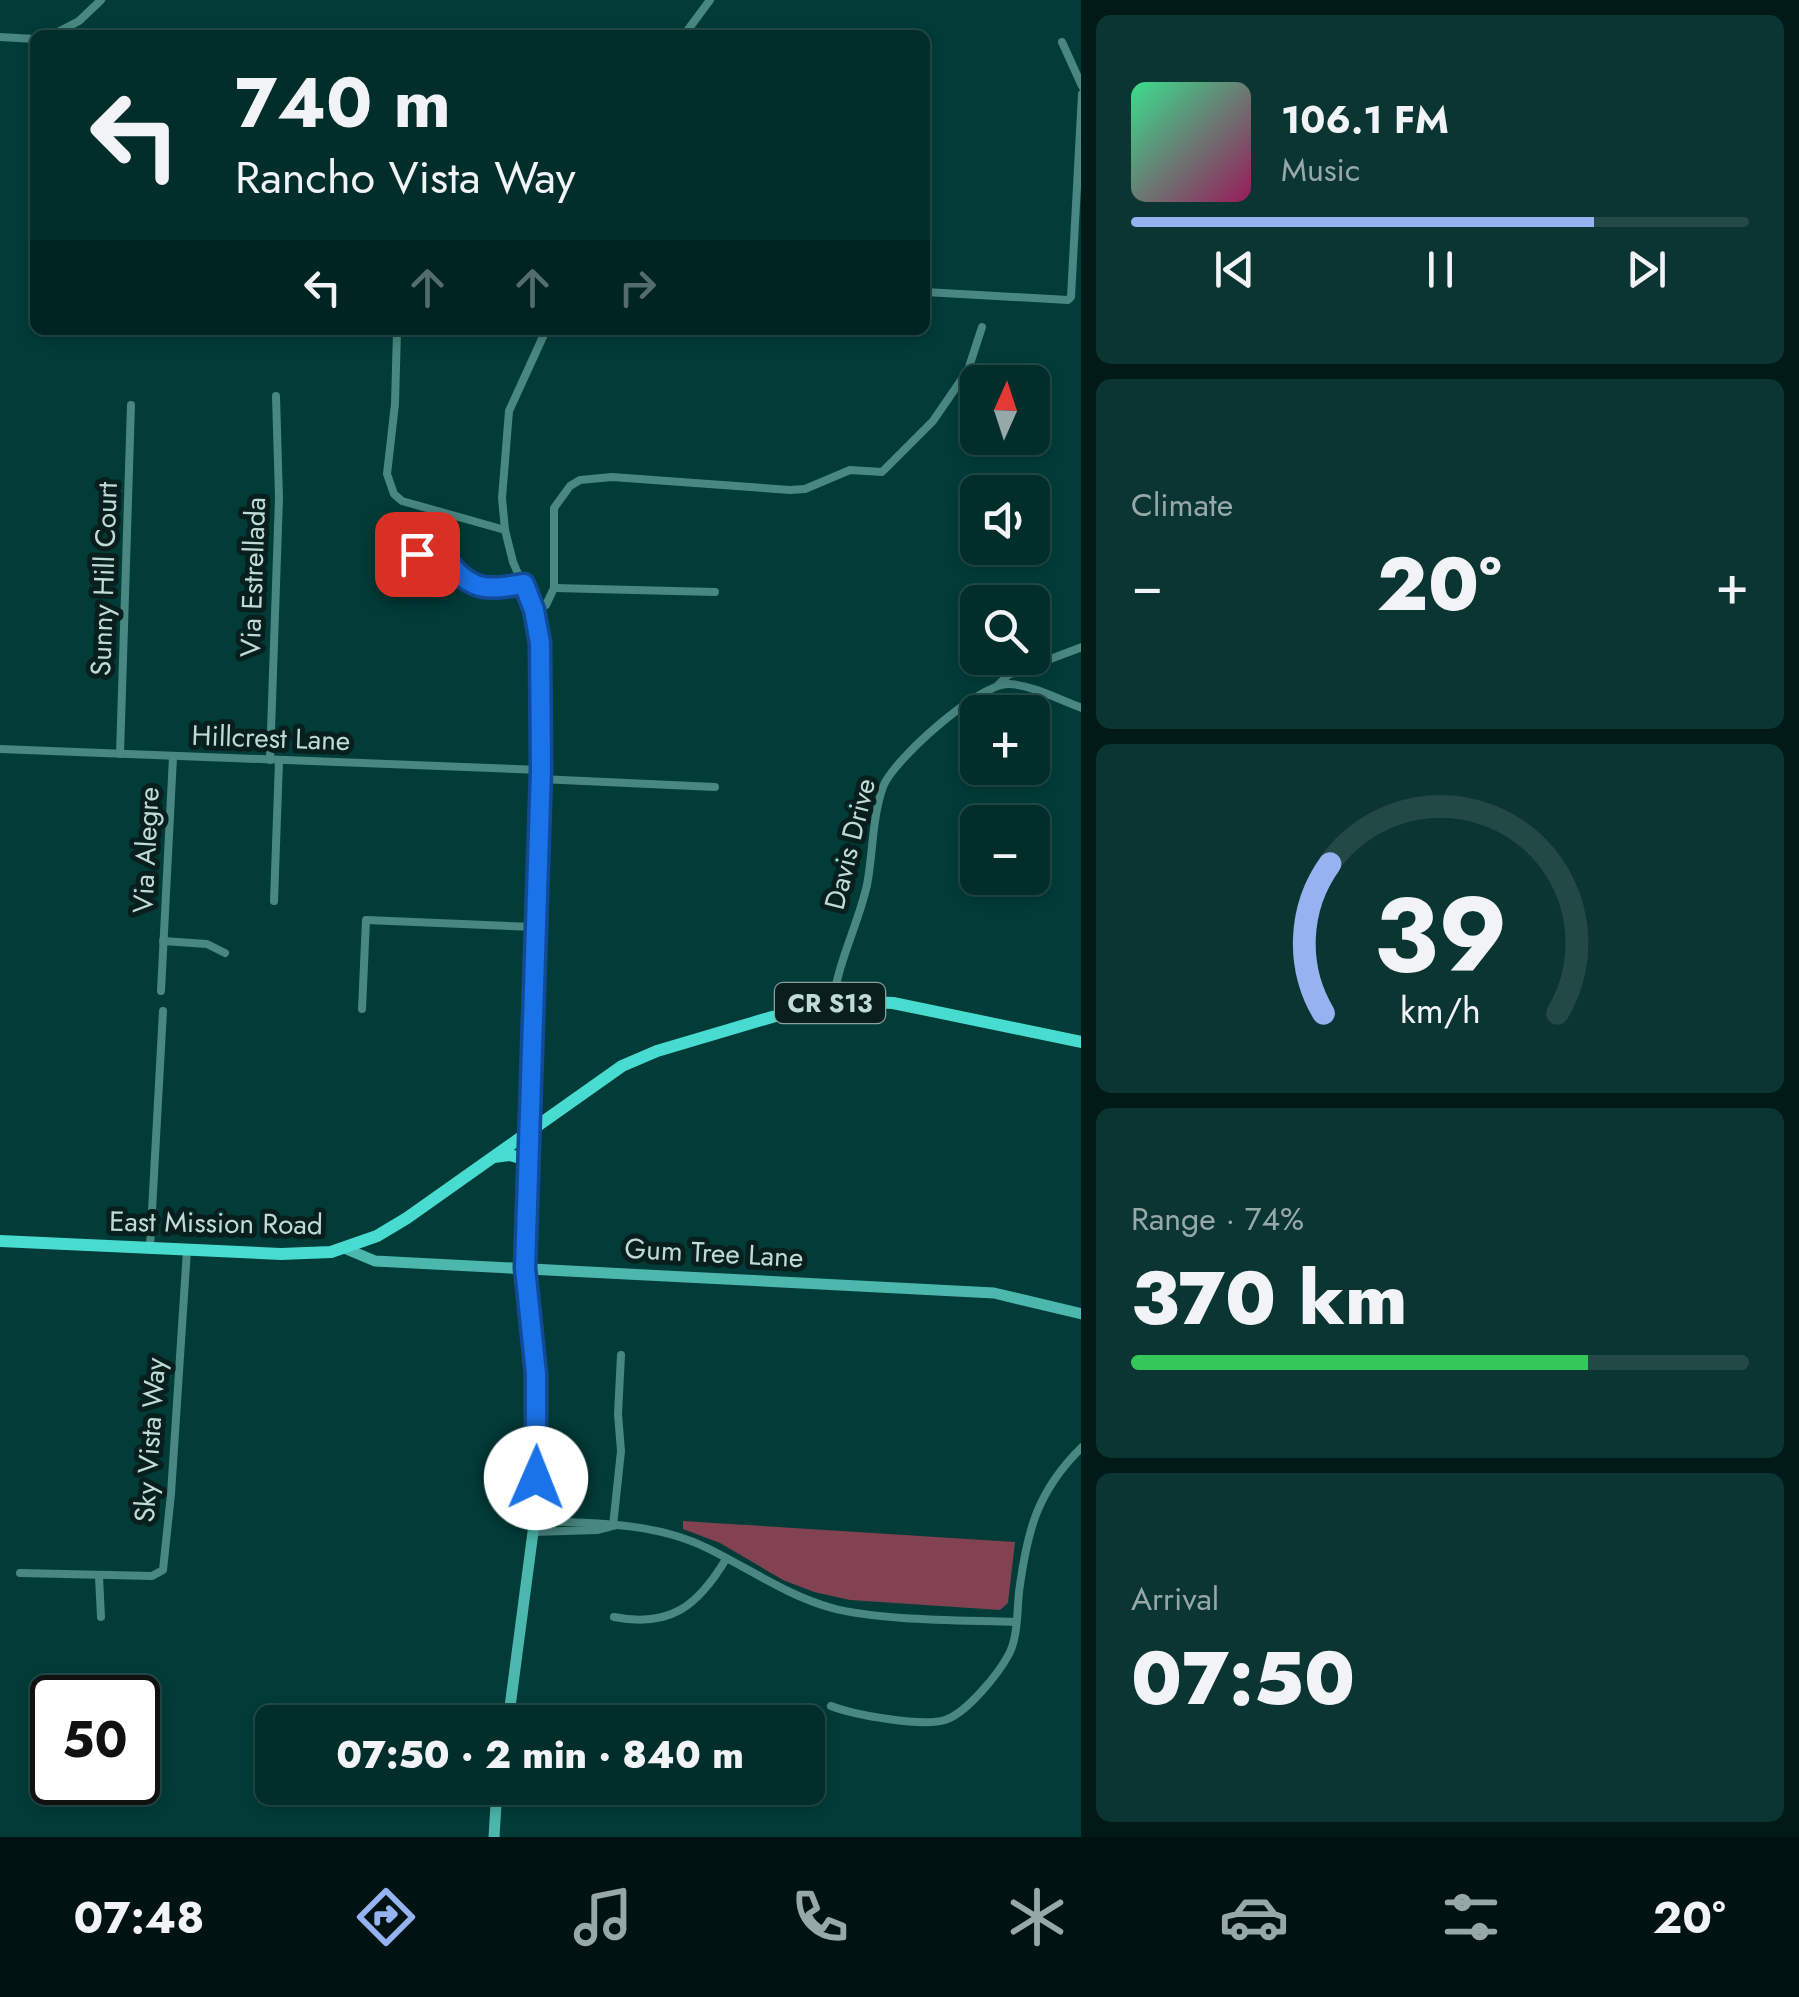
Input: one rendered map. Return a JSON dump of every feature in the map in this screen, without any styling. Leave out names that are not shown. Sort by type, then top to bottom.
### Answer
[{"type":"main road","name":"East Mission Road","points":[[0,1240],[281,1254],[331,1252],[377,1236],[408,1218],[622,1066],[690,1042],[833,1003],[893,1004],[1081,1042]]},
{"type":"main road","points":[[491,1158],[510,1155],[527,1160]]},
{"type":"street","points":[[62,30],[79,22],[102,0]]},
{"type":"street","points":[[688,30],[710,0]]},
{"type":"street","points":[[0,38],[30,38]]},
{"type":"street","points":[[1062,42],[1081,84]]},
{"type":"street","points":[[930,292],[1068,300],[1081,112]]},
{"type":"street","points":[[534,610],[546,605],[554,588],[554,508],[570,486],[580,480],[612,477],[790,490],[850,470],[882,472],[933,420],[960,382],[982,328]]},
{"type":"street","points":[[397,335],[395,404],[386,457],[394,494],[402,501],[505,530]]},
{"type":"street","points":[[510,1705],[533,1526],[536,1374],[525,1268],[540,774],[540,643],[534,610],[505,530],[502,498],[509,411],[544,335]]},
{"type":"street","name":"Via Estrellada","points":[[274,901],[279,498],[276,396]]},
{"type":"street","name":"Sunny Hill Court","points":[[120,754],[132,405]]},
{"type":"street","points":[[395,553],[440,556],[474,585],[524,584]]},
{"type":"street","points":[[554,588],[715,592]]},
{"type":"street","name":"Davis Drive","points":[[833,1003],[842,958],[866,888],[881,791],[889,773],[963,704],[1008,675],[1081,647]]},
{"type":"street","points":[[998,685],[1012,684],[1081,708]]},
{"type":"street","name":"Hillcrest Lane","points":[[0,748],[715,786]]},
{"type":"street","name":"Via Alegre","points":[[173,756],[163,941],[206,944],[225,953]]},
{"type":"street","points":[[362,1009],[366,920],[534,927]]},
{"type":"street","points":[[161,991],[163,941]]},
{"type":"street","points":[[150,1247],[163,1011]]},
{"type":"street","name":"Sky Vista Way","points":[[20,1573],[152,1576],[162,1570],[171,1494],[187,1248]]},
{"type":"street","name":"Gum Tree Lane","points":[[344,1248],[375,1261],[994,1293],[1081,1314]]},
{"type":"street","points":[[613,1526],[621,1451],[621,1355]]},
{"type":"street","points":[[831,1706],[886,1720],[944,1720],[970,1704],[1010,1652],[1026,1542],[1037,1507],[1058,1470],[1081,1448]]},
{"type":"street","points":[[533,1526],[597,1530],[613,1526],[660,1533],[704,1546],[786,1592],[835,1609],[1016,1622]]},
{"type":"street","points":[[614,1616],[638,1622],[668,1618],[696,1600],[726,1559]]},
{"type":"street","points":[[99,1577],[101,1617]]},
{"type":"street","points":[[494,1837],[496,1805]]},
{"type":"shaded area","points":[[683,1521],[1015,1542],[1008,1603],[1000,1610],[850,1600],[814,1592],[783,1580],[720,1543],[683,1529]]},
{"type":"route","points":[[417,554],[440,556],[474,585],[524,584],[540,643],[541,770],[525,1268],[536,1374],[536,1478]]}]
